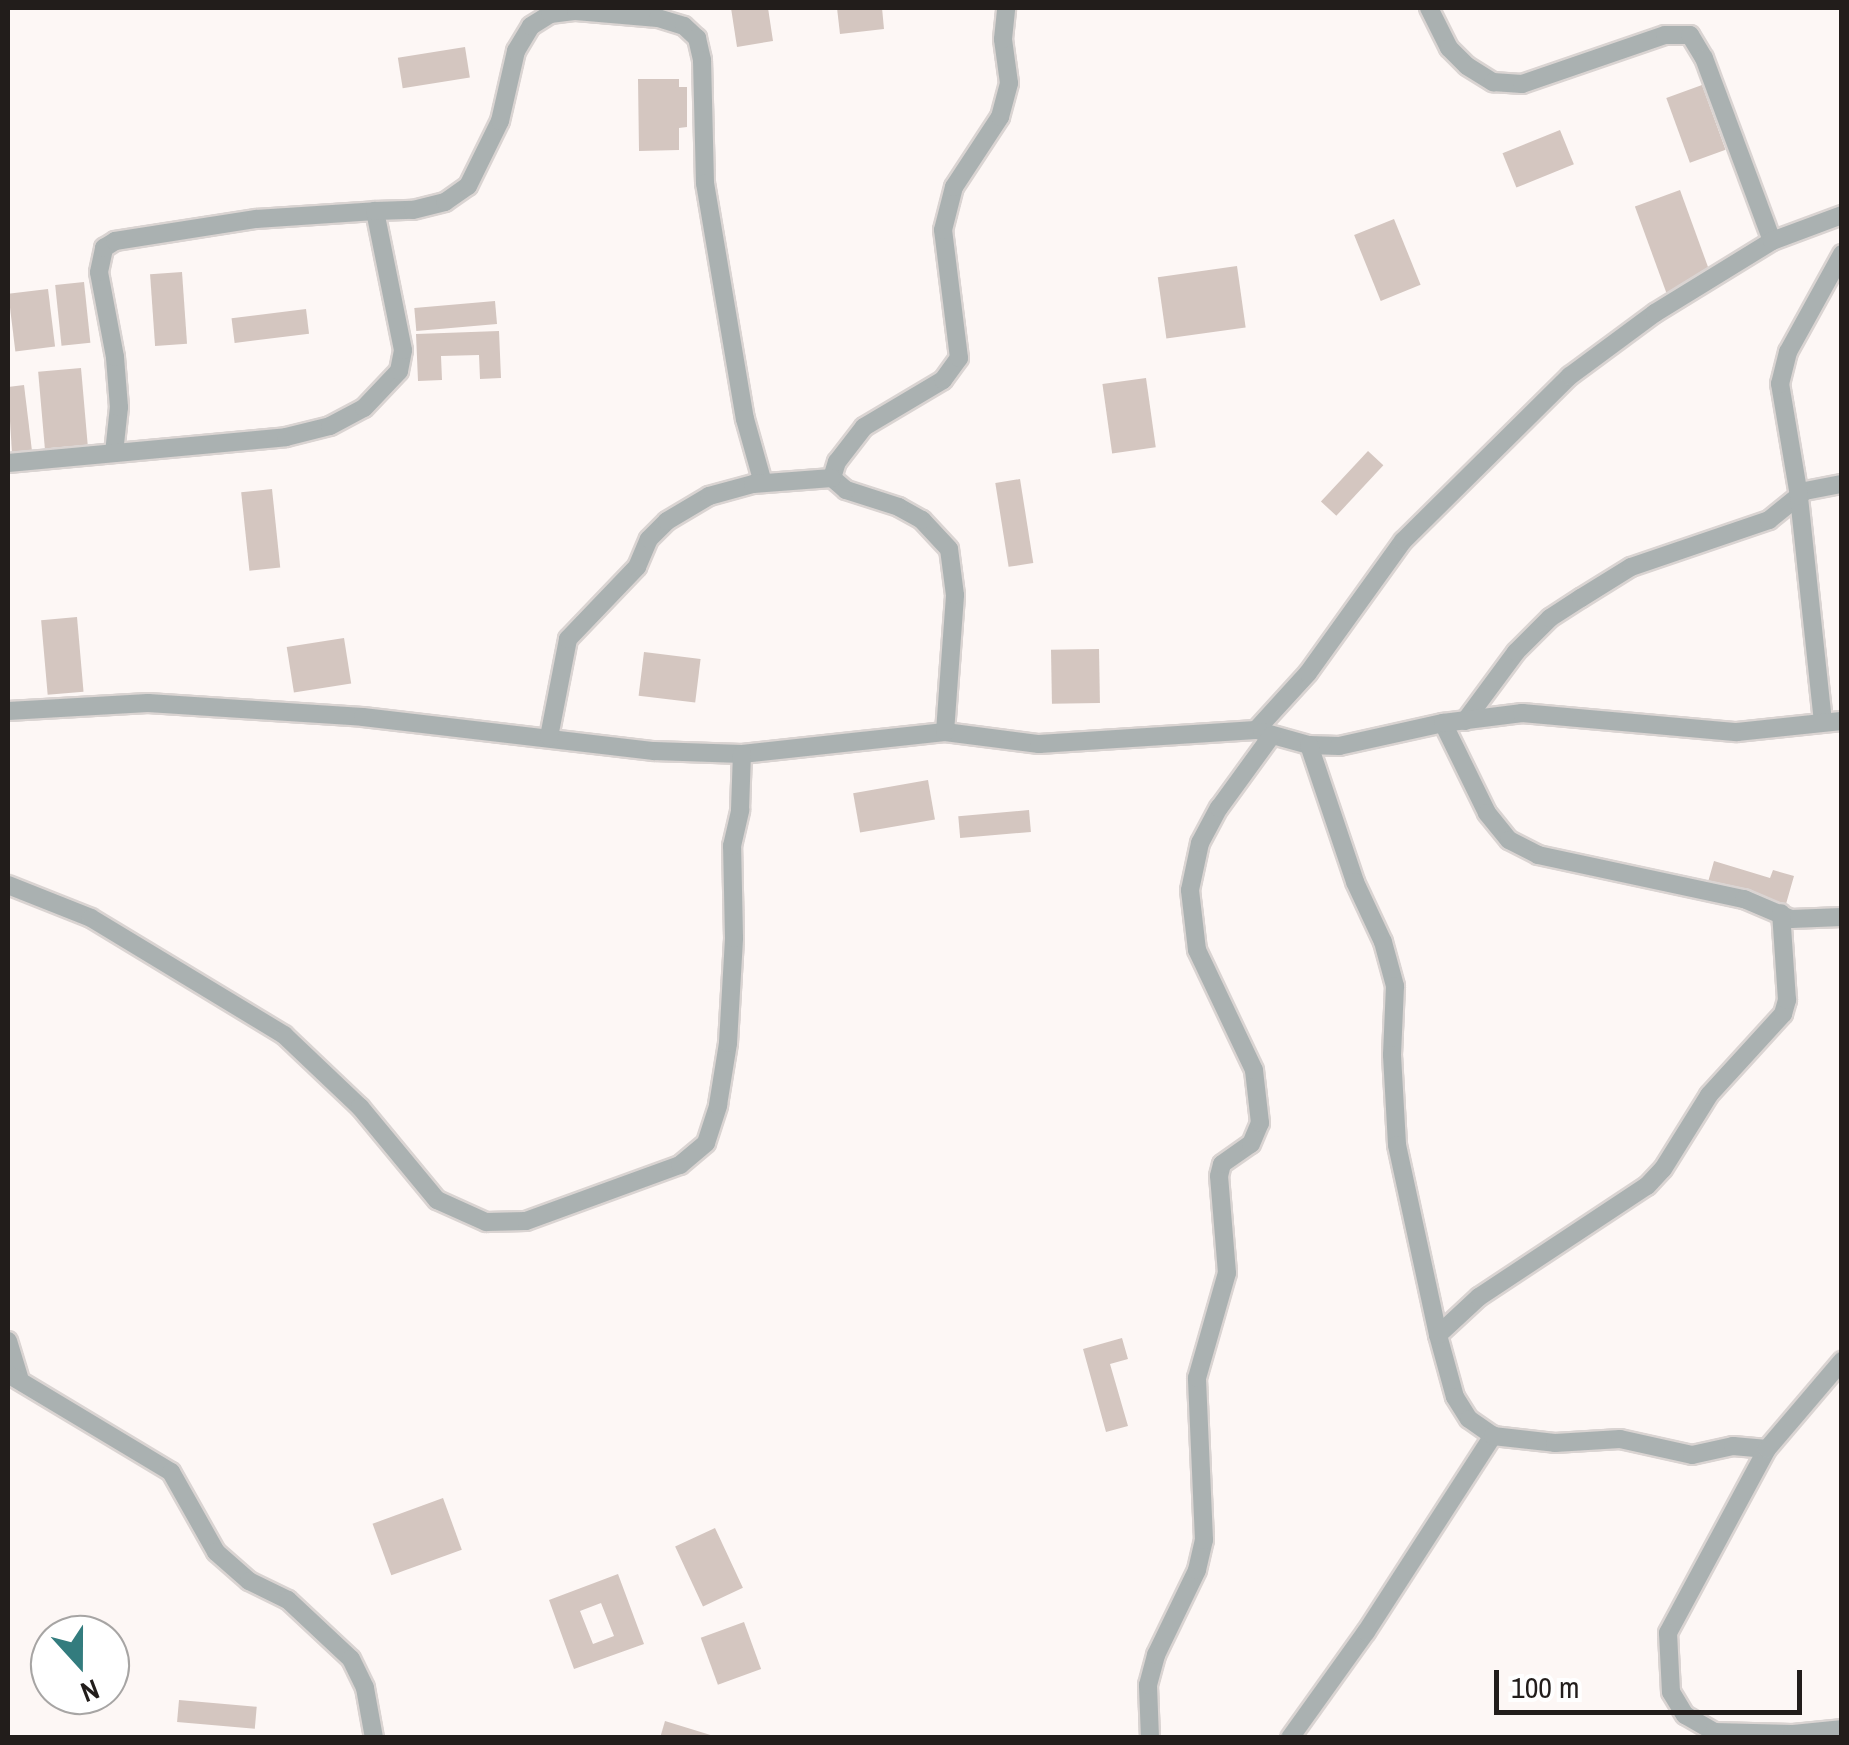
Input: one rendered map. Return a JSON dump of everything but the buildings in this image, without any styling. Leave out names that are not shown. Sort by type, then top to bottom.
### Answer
[{"type":"street","points":[[832,478],[837,462],[864,426],[943,380],[959,358],[942,230],[954,187],[1000,117],[1009,84],[1003,39],[1006,8]]},
{"type":"street","points":[[1429,8],[1450,48],[1492,82],[1522,84],[1665,35],[1690,35],[1704,58],[1772,242]]},
{"type":"street","points":[[114,453],[119,408],[116,357],[100,272],[104,248],[115,241],[256,220],[413,210],[445,202],[468,186],[500,121],[516,51],[531,26],[553,11],[658,18],[684,26],[696,38],[702,60],[705,183],[744,418],[763,483]]},
{"type":"street","points":[[8,463],[286,437],[330,426],[364,408],[398,372],[403,350],[376,212]]},
{"type":"street","points":[[1150,1738],[1148,1685],[1156,1655],[1196,1570],[1204,1540],[1197,1378],[1227,1273],[1219,1176],[1222,1164],[1252,1144],[1261,1113],[1254,1070],[1197,950],[1190,890],[1200,844],[1264,733],[1404,541],[1484,458],[1570,376],[1655,313],[1772,242],[1842,215]]},
{"type":"street","points":[[8,711],[148,703],[363,717],[654,751],[742,754],[775,754],[945,732],[1039,744],[1264,733],[1309,745],[1339,746],[1443,723],[1538,714],[1737,732],[1832,722],[1780,384],[1781,366],[1842,254]]},
{"type":"street","points":[[550,737],[568,639],[637,566],[649,539],[668,521],[709,496],[763,483],[832,478],[846,490],[899,506],[922,520],[949,549],[955,596],[945,732]]},
{"type":"street","points":[[1465,721],[1516,652],[1550,618],[1631,568],[1769,520],[1799,496],[1823,484],[1842,484]]},
{"type":"street","points":[[1443,723],[1487,813],[1509,840],[1538,855],[1744,898],[1781,914],[1808,920],[1842,917]]},
{"type":"street","points":[[1309,745],[1355,882],[1384,942],[1395,986],[1392,1055],[1397,1145],[1438,1335],[1455,1397],[1469,1419],[1492,1436],[1555,1443],[1620,1439],[1692,1454],[1733,1446],[1767,1449]]},
{"type":"street","points":[[8,884],[91,918],[284,1035],[360,1107],[438,1200],[486,1222],[526,1220],[680,1165],[706,1143],[718,1105],[728,1043],[734,938],[732,846],[740,810],[742,754]]},
{"type":"street","points":[[1438,1335],[1479,1297],[1647,1186],[1663,1169],[1710,1095],[1783,1014],[1787,1000],[1781,914]]},
{"type":"street","points":[[8,1341],[13,1376],[171,1472],[216,1552],[249,1581],[288,1600],[352,1659],[365,1688],[374,1738]]},
{"type":"street","points":[[1838,1368],[1767,1449],[1668,1633],[1670,1692],[1685,1715],[1714,1732],[1792,1734],[1842,1728]]},
{"type":"street","points":[[1290,1738],[1366,1632],[1492,1436]]}]
